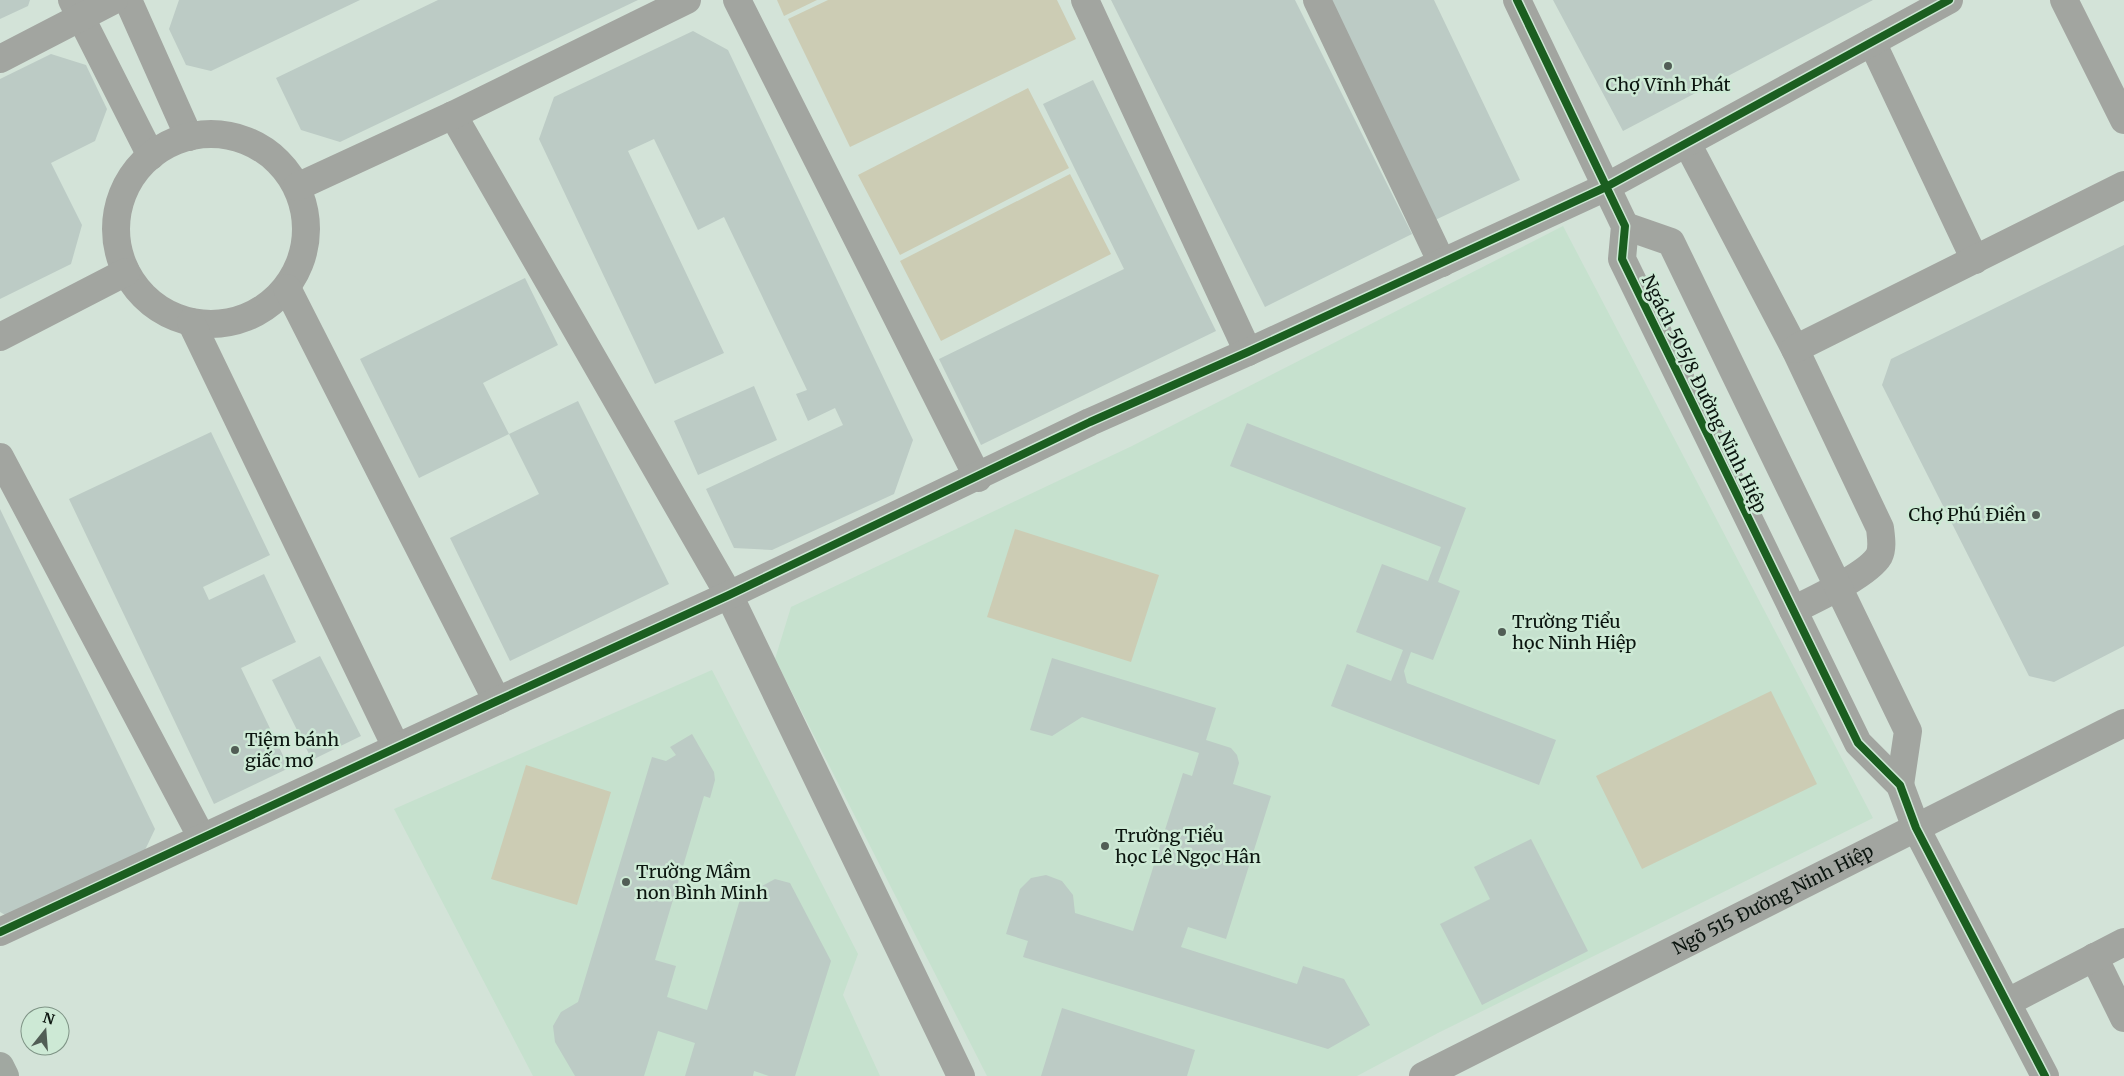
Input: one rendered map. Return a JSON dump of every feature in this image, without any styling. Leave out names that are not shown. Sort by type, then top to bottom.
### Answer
[{"type":"main road","points":[[0,1066],[5,1076]]},
{"type":"street","points":[[0,59],[76,8],[114,0]]},
{"type":"street","points":[[128,0],[189,137]]},
{"type":"street","points":[[297,187],[453,115],[687,0]]},
{"type":"street","points":[[737,0],[978,478]]},
{"type":"street","points":[[1085,0],[1248,352]]},
{"type":"street","points":[[1317,0],[1442,263]]},
{"type":"street","points":[[1517,0],[1625,226]]},
{"type":"street","points":[[0,932],[396,747],[729,595],[978,478],[1090,422],[1248,352],[1606,187],[1949,0]]},
{"type":"street","points":[[2064,0],[2124,120]]},
{"type":"street","points":[[76,8],[151,156]]},
{"type":"street","points":[[1872,42],[1975,260]]},
{"type":"street","points":[[453,115],[729,595],[961,1076]]},
{"type":"street","points":[[210,134],[231,137],[251,144],[270,155],[285,169],[297,187],[304,208],[307,228],[298,270],[287,288],[272,303],[254,314],[240,319],[212,324],[191,322],[171,315],[153,304],[138,290],[126,272],[119,251],[116,230],[118,210],[125,189],[136,171],[151,156],[168,144],[189,137],[210,134]]},
{"type":"street","points":[[1687,143],[1795,349],[1880,528],[1880,554],[1874,562],[1839,587],[1793,610]]},
{"type":"street","points":[[1795,349],[2124,185]]},
{"type":"street","name":"Ngách 505/8 Đường Ninh Hiệp","points":[[1625,226],[1671,242],[1908,731],[1900,785],[1858,743],[1622,258],[1625,226]]},
{"type":"street","points":[[0,337],[126,272]]},
{"type":"street","points":[[287,288],[497,701]]},
{"type":"street","points":[[191,322],[396,747]]},
{"type":"street","points":[[0,457],[202,838]]},
{"type":"street","name":"Ngõ 515 Đường Ninh Hiệp","points":[[1423,1076],[2124,723]]},
{"type":"street","points":[[1900,785],[1916,828],[2045,1076]]},
{"type":"street","points":[[2008,1002],[2124,942]]},
{"type":"street","points":[[2094,957],[2124,1018]]},
{"type":"shaded area","points":[[777,0],[817,0],[784,16]]},
{"type":"shaded area","points":[[828,0],[1057,0],[1076,39],[850,147],[788,19]]},
{"type":"shaded area","points":[[1028,88],[1069,168],[900,255],[858,175]]},
{"type":"shaded area","points":[[1070,174],[1111,254],[941,341],[900,261]]},
{"type":"shaded area","points":[[1563,226],[1873,818],[1438,1033],[1357,1076],[987,1076],[775,659],[791,607],[1132,446]]},
{"type":"shaded area","points":[[1015,529],[1159,575],[1131,662],[987,617]]},
{"type":"shaded area","name":"Trường Mầm non Bình Minh","points":[[712,670],[858,954],[843,995],[880,1076],[533,1076],[394,809]]},
{"type":"shaded area","points":[[1771,691],[1817,784],[1642,869],[1596,776]]},
{"type":"shaded area","points":[[526,765],[611,792],[577,905],[491,879]]},
{"type":"building","points":[[0,0],[30,0],[28,6],[0,19]]},
{"type":"building","points":[[179,0],[360,0],[211,71],[186,65],[169,29]]},
{"type":"building","points":[[438,0],[638,0],[340,142],[301,130],[276,78]]},
{"type":"building","points":[[1111,0],[1295,0],[1412,234],[1265,307]]},
{"type":"building","points":[[1327,0],[1434,0],[1520,180],[1433,221]]},
{"type":"building","name":"Chợ Vĩnh Phát","points":[[1553,0],[1873,0],[1623,131]]},
{"type":"building","points":[[693,31],[728,50],[913,440],[894,494],[772,550],[734,548],[706,489],[843,425],[835,408],[808,421],[796,394],[807,390],[724,217],[698,230],[654,139],[628,151],[724,353],[655,384],[539,139],[554,97]]},
{"type":"building","points":[[51,54],[86,65],[107,109],[95,141],[51,163],[82,225],[71,264],[0,299],[0,79]]},
{"type":"building","points":[[1093,80],[1216,331],[981,445],[939,359],[1124,269],[1043,104]]},
{"type":"building","name":"Chợ Phú Điền","points":[[2124,245],[2124,646],[2054,682],[2029,676],[1882,385],[1891,359]]},
{"type":"building","points":[[525,278],[558,345],[483,383],[509,434],[419,478],[360,359]]},
{"type":"building","points":[[754,386],[777,440],[698,475],[674,421]]},
{"type":"building","points":[[578,401],[669,584],[510,661],[450,538],[539,494],[509,434]]},
{"type":"building","points":[[1247,423],[1466,508],[1438,582],[1460,591],[1433,660],[1411,652],[1404,671],[1407,683],[1556,740],[1539,785],[1331,706],[1347,664],[1391,681],[1403,650],[1356,632],[1382,564],[1428,581],[1441,547],[1230,466]]},
{"type":"building","points":[[211,432],[270,555],[203,587],[209,600],[264,574],[296,642],[241,668],[289,768],[214,804],[69,499]]},
{"type":"building","points":[[0,509],[155,829],[145,850],[7,916],[0,912]]},
{"type":"building","points":[[320,656],[361,736],[312,760],[272,680]]},
{"type":"building","points":[[1052,658],[1216,708],[1206,740],[1231,748],[1237,755],[1239,763],[1233,784],[1271,796],[1226,939],[1188,927],[1181,947],[1297,984],[1303,966],[1344,979],[1370,1025],[1328,1049],[1023,957],[1028,941],[1006,934],[1020,889],[1031,878],[1046,875],[1062,881],[1073,895],[1075,913],[1133,931],[1183,773],[1192,776],[1199,753],[1082,717],[1052,736],[1030,730]]},
{"type":"building","points":[[692,734],[714,772],[715,780],[710,798],[704,796],[655,960],[676,966],[667,997],[707,1010],[741,896],[754,900],[764,894],[760,887],[775,879],[790,883],[831,961],[795,1076],[769,1076],[754,1071],[753,1076],[685,1076],[695,1043],[658,1031],[644,1076],[575,1076],[555,1042],[553,1026],[561,1012],[578,1002],[652,757],[666,761],[676,755],[670,747]]},
{"type":"building","points":[[1531,839],[1588,951],[1482,1005],[1440,924],[1490,899],[1474,867]]},
{"type":"building","points":[[1062,1008],[1195,1050],[1187,1076],[1041,1076]]},
{"type":"cycle path","points":[[1517,0],[1625,226],[1622,259],[1858,743],[1900,785],[1916,828],[2045,1076]]},
{"type":"cycle path","points":[[0,932],[729,595],[1090,422],[1248,352],[1606,187],[1949,0]]},
{"type":"place","name":"Chợ Vĩnh Phát","points":[[1668,66]]},
{"type":"place","name":"Chợ Phú Điền","points":[[2036,515]]},
{"type":"place","name":"Trường Tiểu học Ninh Hiệp","points":[[1502,632]]},
{"type":"place","name":"Tiệm bánh giấc mơ","points":[[235,750]]},
{"type":"place","name":"Trường Tiểu học Lê Ngọc Hân","points":[[1105,846]]},
{"type":"place","name":"Trường Mầm non Bình Minh","points":[[626,882]]}]
